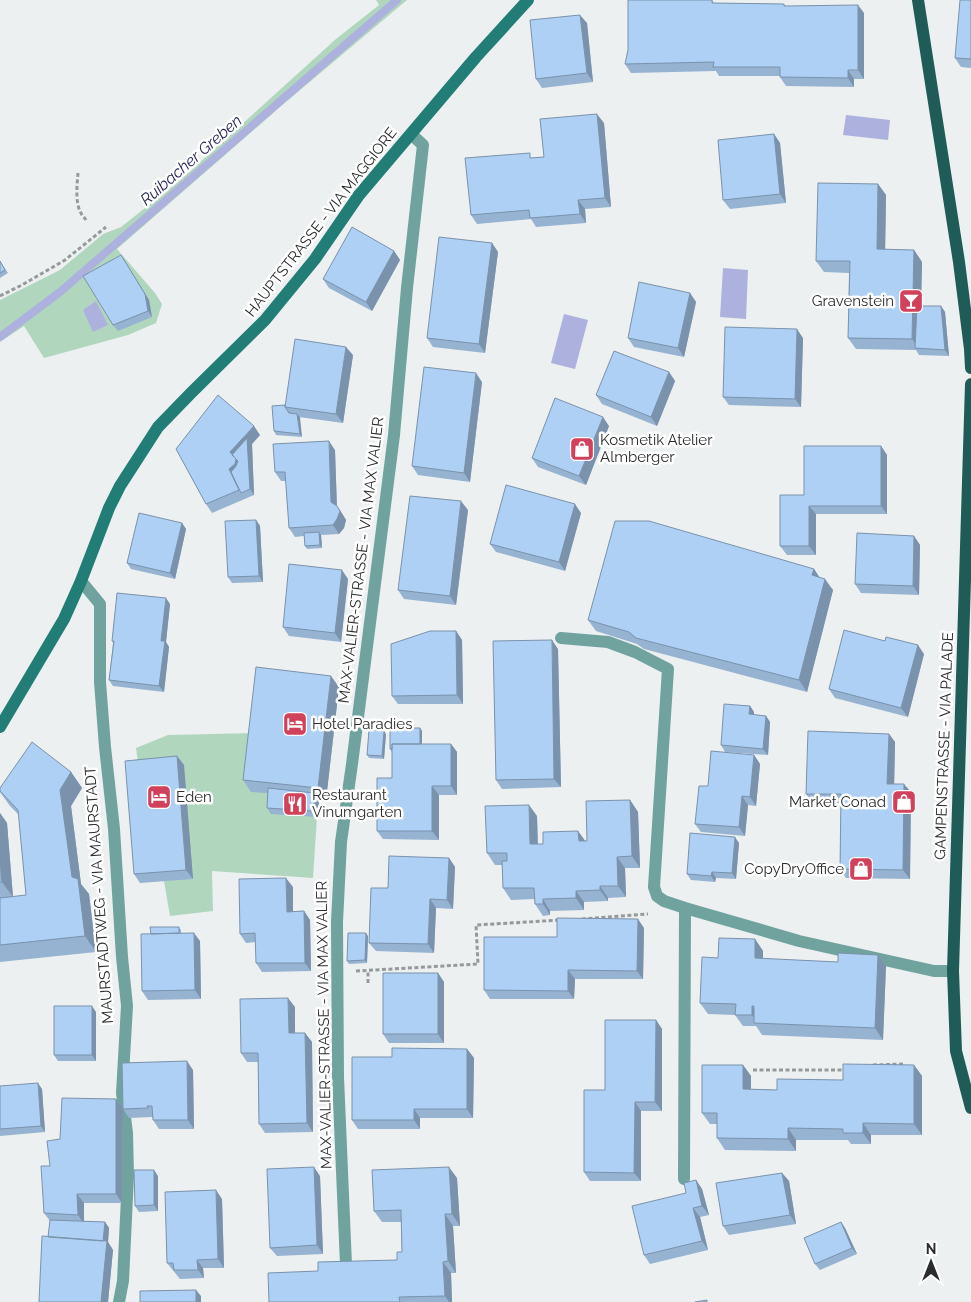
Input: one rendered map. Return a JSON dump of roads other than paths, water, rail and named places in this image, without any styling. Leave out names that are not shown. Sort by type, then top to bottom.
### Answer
[{"type":"main road","points":[[918,0],[959,262],[971,368]]},
{"type":"main road","name":"GAMPENSTRASSE - VIA PALADE","points":[[971,384],[953,972],[956,1051],[971,1108]]},
{"type":"street","name":"HAUPTSTRASSE - VIA MAGGIORE","points":[[0,727],[64,619],[109,508],[120,486],[158,427],[265,320],[315,259],[359,195],[476,57],[528,0]]},
{"type":"lane","name":"MAX-VALIER-STRASSE - VIA MAX VALIER","points":[[346,1265],[338,1058],[337,922],[340,842],[352,764],[394,435],[407,288],[423,145],[411,134]]},
{"type":"lane","name":"MAURSTADTWEG - VIA MAURSTADT","points":[[81,581],[100,604],[100,682],[114,829],[126,1006],[122,1093],[127,1133],[128,1176],[119,1302]]},
{"type":"lane","points":[[560,638],[608,642],[635,652],[668,669],[654,887],[657,896],[664,901],[685,908],[799,941],[934,972],[953,972]]},
{"type":"lane","points":[[684,1179],[685,908]]},
{"type":"water","points":[[846,115],[890,120],[888,140],[843,135]]},
{"type":"water","points":[[723,268],[748,270],[746,319],[720,317]]},
{"type":"water","points":[[96,301],[108,325],[93,332],[83,310]]},
{"type":"water","points":[[564,314],[588,320],[575,369],[551,363]]},
{"type":"waterway","name":"Ruibacher Greben","points":[[0,337],[60,292],[397,0]]},
{"type":"place","name":"Gravenstein","points":[[911,301]]},
{"type":"place","name":"Kosmetik Atelier Almberger","points":[[582,449]]},
{"type":"place","name":"Hotel Paradies","points":[[295,724]]},
{"type":"place","name":"Eden","points":[[159,797]]},
{"type":"place","name":"Market Conad","points":[[904,802]]},
{"type":"place","name":"Restaurant Vinumgarten","points":[[295,804]]},
{"type":"place","name":"CopyDryOffice","points":[[861,869]]}]
